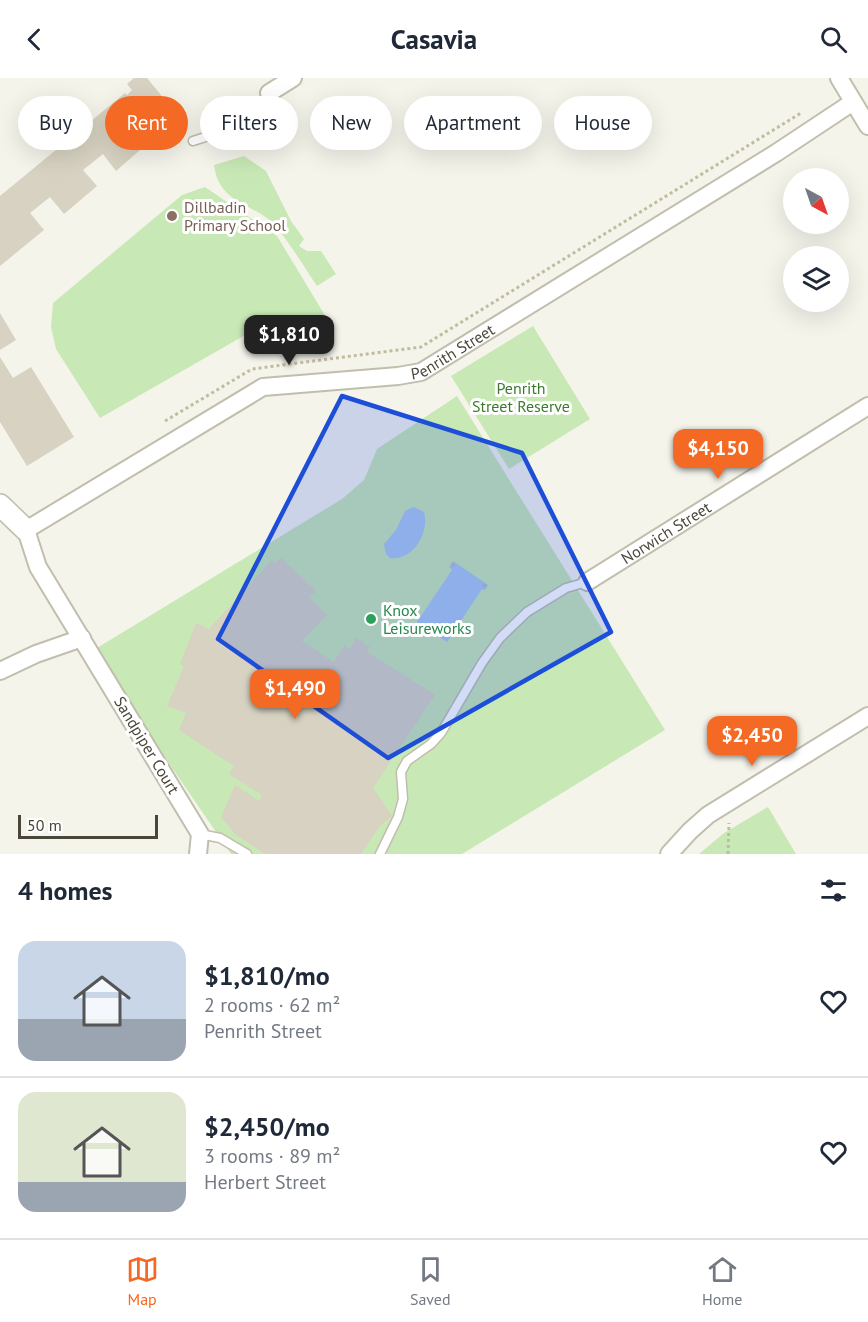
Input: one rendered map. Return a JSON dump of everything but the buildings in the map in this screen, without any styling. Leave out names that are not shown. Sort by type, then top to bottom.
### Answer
[{"type":"street","points":[[269,93],[293,78]]},
{"type":"street","points":[[839,78],[868,126]]},
{"type":"street","name":"Penrith Street","points":[[26,530],[263,387],[398,376],[421,372],[776,153],[853,102]]},
{"type":"street","name":"Norwich Street","points":[[587,582],[868,406]]},
{"type":"street","points":[[0,505],[26,530]]},
{"type":"street","name":"Sandpiper Court","points":[[26,530],[38,567],[200,834]]},
{"type":"street","points":[[36,654],[72,621]]},
{"type":"street","points":[[0,670],[36,654],[82,638]]},
{"type":"street","points":[[669,854],[690,831],[730,801],[868,716]]},
{"type":"street","points":[[198,854],[200,834]]},
{"type":"lane","points":[[193,141],[255,121],[269,93]]},
{"type":"lane","points":[[380,854],[398,818],[403,799],[401,772],[407,761],[431,744],[441,733],[500,638],[527,612],[566,588],[587,582]]},
{"type":"lane","points":[[200,834],[220,838],[247,854]]},
{"type":"path","points":[[165,421],[252,369],[421,347],[808,109]]},
{"type":"path","points":[[728,854],[730,801]]},
{"type":"highlighted area","points":[[342,396],[522,453],[611,632],[388,758],[218,639]]},
{"type":"green space","points":[[244,156],[266,171],[291,221],[304,239],[299,246],[307,251],[321,251],[336,274],[317,286],[277,228],[223,188],[217,178],[214,165]]},
{"type":"green space","points":[[205,187],[277,236],[326,317],[254,330],[100,418],[56,349],[51,327],[53,303],[182,195]]},
{"type":"green space","name":"Penrith Street Reserve","points":[[533,326],[590,419],[509,469],[451,376]]},
{"type":"green space","name":"Knox Leisureworks","points":[[457,396],[665,730],[462,854],[231,854],[92,651],[342,499],[364,480],[377,449]]},
{"type":"green space","points":[[768,807],[796,854],[699,854],[724,833]]},
{"type":"water","points":[[414,507],[424,512],[422,536],[418,544],[406,555],[390,558],[386,554],[384,544],[396,530],[405,511]]},
{"type":"water","points":[[453,561],[488,585],[485,590],[482,589],[447,642],[417,622],[452,570],[449,567]]},
{"type":"place","name":"Dillbadin Primary School","points":[[172,216]]},
{"type":"place","name":"Knox Leisureworks","points":[[371,619]]}]
